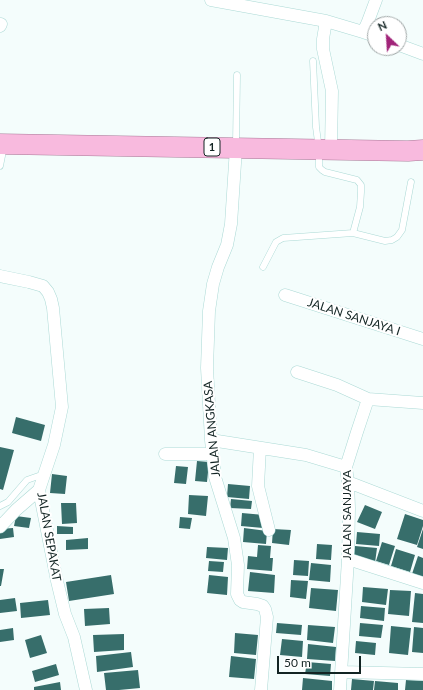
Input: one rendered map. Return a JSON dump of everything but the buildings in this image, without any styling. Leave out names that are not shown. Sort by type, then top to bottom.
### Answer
[{"type":"highway","name":"1","points":[[2,144],[408,151],[423,150]]},
{"type":"street","points":[[211,0],[326,21],[367,33]]},
{"type":"street","points":[[363,32],[376,0]]},
{"type":"street","points":[[325,149],[332,91],[323,49],[326,21]]},
{"type":"street","points":[[407,48],[423,54]]},
{"type":"street","name":"JALAN ANGKASA","points":[[236,148],[232,224],[227,245],[213,284],[209,311],[207,368],[212,454],[215,477],[234,538],[238,564],[237,594],[243,602],[263,606],[267,617],[261,690]]},
{"type":"street","name":"JALAN SEPAKAT","points":[[0,276],[43,286],[51,299],[54,315],[62,408],[54,445],[39,490],[57,581],[65,614],[74,637],[86,690]]},
{"type":"street","name":"JALAN SANJAYA I","points":[[285,295],[423,339]]},
{"type":"street","points":[[297,372],[337,385],[368,399],[423,403]]},
{"type":"street","name":"JALAN SANJAYA","points":[[340,690],[348,560],[349,508],[346,467],[368,399]]},
{"type":"street","points":[[211,440],[306,455],[346,467]]},
{"type":"street","points":[[260,448],[258,486],[270,530]]},
{"type":"street","points":[[165,454],[212,454]]},
{"type":"street","points":[[348,482],[423,512]]},
{"type":"street","points":[[0,527],[16,510],[39,490]]},
{"type":"street","points":[[348,560],[423,584]]},
{"type":"street","points":[[342,672],[423,674]]},
{"type":"lane","points":[[313,61],[316,127],[325,149],[319,167],[325,172],[357,180],[360,185],[360,207],[353,234]]},
{"type":"lane","points":[[236,148],[237,75]]},
{"type":"lane","points":[[0,166],[2,144]]},
{"type":"lane","points":[[263,267],[276,242],[283,238],[353,234],[392,240],[397,237],[402,230],[411,182]]},
{"type":"lane","points":[[0,506],[8,502],[27,480],[45,473]]}]
